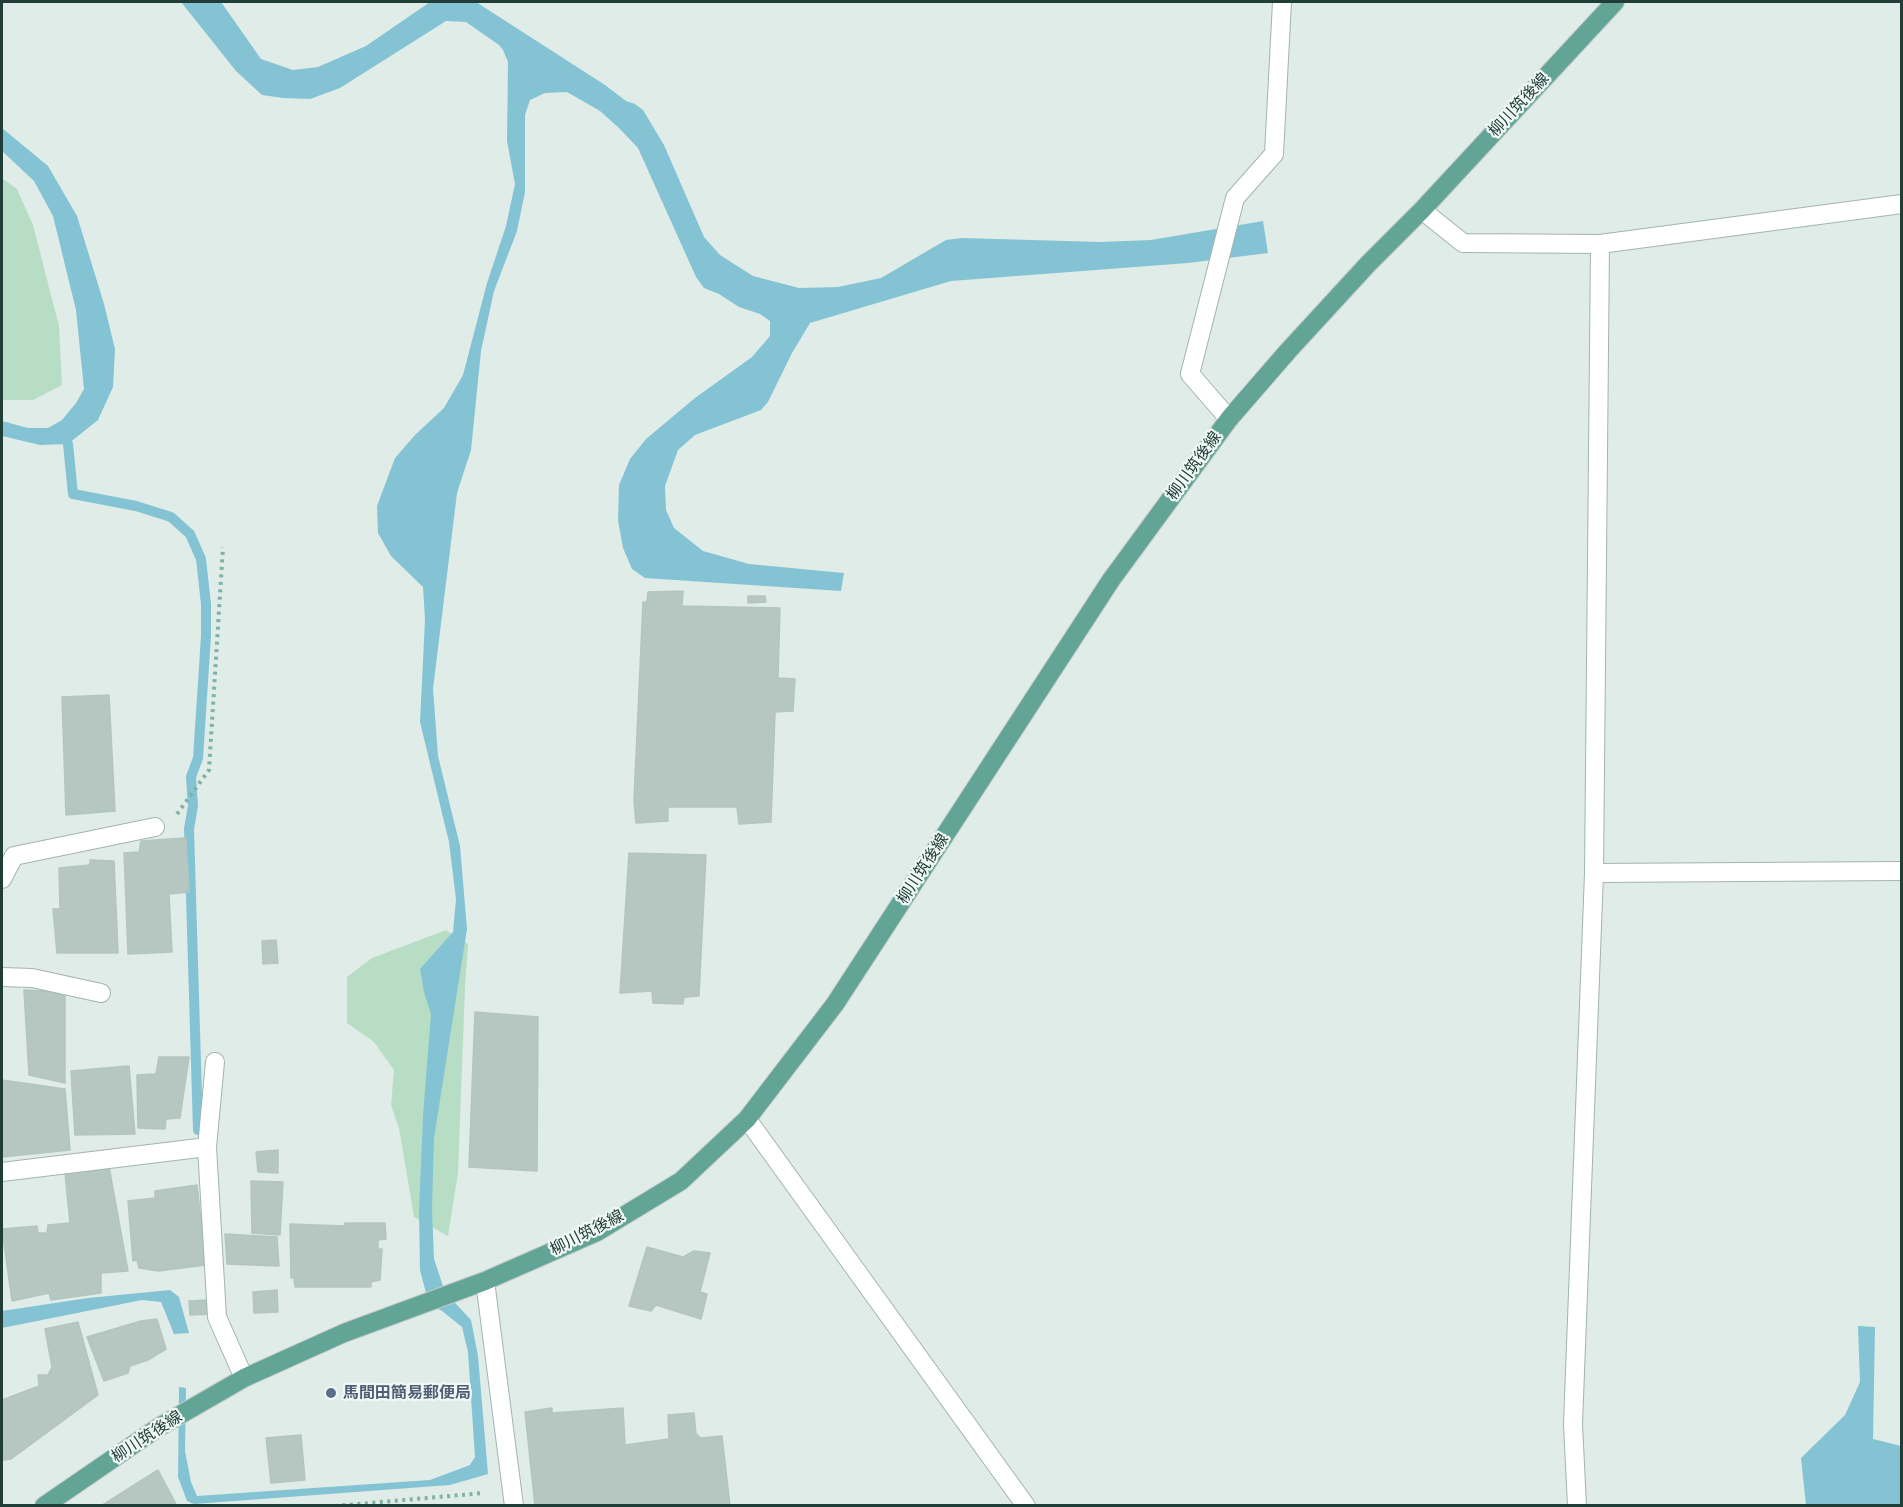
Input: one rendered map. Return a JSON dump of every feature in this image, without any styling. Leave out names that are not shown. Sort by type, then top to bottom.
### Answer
[{"type":"main road","name":"柳川筑後線","points":[[44,1506],[159,1427],[244,1378],[344,1334],[485,1281],[597,1232],[681,1181],[747,1119],[835,1004],[1111,580],[1229,419],[1368,264],[1422,210],[1615,2]]},
{"type":"street","points":[[1229,419],[1190,374],[1235,198],[1274,154],[1282,2]]},
{"type":"street","points":[[1422,210],[1463,243],[1600,244],[1902,204]]},
{"type":"street","points":[[1577,1506],[1573,1424],[1594,873],[1600,244]]},
{"type":"street","points":[[2,879],[14,856],[155,827]]},
{"type":"street","points":[[1594,873],[1902,871]]},
{"type":"street","points":[[2,977],[32,978],[101,993]]},
{"type":"street","points":[[215,1062],[207,1148],[217,1317],[244,1378]]},
{"type":"street","points":[[747,1119],[1026,1506]]},
{"type":"street","points":[[2,1172],[207,1148]]},
{"type":"street","points":[[485,1281],[513,1498]]},
{"type":"path","points":[[155,827],[177,815],[209,770],[223,547]]},
{"type":"path","points":[[335,1506],[513,1498]]},
{"type":"green space","points":[[2,178],[17,189],[33,225],[59,326],[62,385],[33,400],[2,400]]},
{"type":"green space","points":[[446,930],[468,944],[458,1173],[448,1236],[414,1217],[399,1128],[391,1105],[394,1070],[374,1042],[347,1023],[347,977],[372,958]]},
{"type":"water","points":[[181,2],[221,2],[261,59],[293,70],[318,67],[366,46],[430,2],[476,2],[643,110],[664,145],[704,237],[720,255],[753,276],[799,288],[838,287],[881,278],[946,240],[962,238],[1100,242],[1151,240],[1263,221],[1268,253],[1188,263],[951,281],[810,323],[792,353],[768,402],[761,410],[695,435],[678,450],[665,486],[666,510],[674,528],[703,551],[749,564],[844,573],[841,591],[645,578],[632,569],[623,548],[618,520],[619,485],[630,459],[646,439],[695,398],[752,357],[770,336],[770,321],[704,288],[696,277],[638,148],[619,128],[600,111],[567,92],[545,93],[530,100],[525,115],[525,192],[517,231],[494,291],[481,351],[471,450],[457,493],[433,689],[438,756],[460,846],[467,929],[434,1138],[432,1209],[434,1259],[445,1292],[471,1320],[478,1356],[488,1474],[450,1485],[194,1504],[187,1501],[178,1477],[179,1387],[186,1388],[185,1451],[191,1482],[197,1496],[430,1480],[470,1465],[475,1457],[468,1352],[462,1327],[429,1304],[420,1270],[419,1211],[423,1116],[431,1014],[420,969],[453,932],[456,899],[449,842],[420,722],[425,620],[423,587],[391,556],[378,533],[377,506],[395,458],[415,435],[444,408],[463,375],[487,283],[506,226],[515,184],[507,141],[508,62],[499,45],[466,22],[446,21],[340,88],[310,99],[262,95],[236,71]]},
{"type":"water","points":[[2,128],[48,166],[77,216],[115,349],[113,387],[98,420],[68,444],[40,445],[2,436],[2,421],[28,428],[48,428],[62,420],[84,389],[76,310],[53,216],[34,181],[2,151]]},
{"type":"water","points":[[170,1290],[179,1297],[189,1333],[174,1334],[161,1302],[142,1300],[2,1328],[2,1311],[88,1298]]},
{"type":"water","points":[[1858,1326],[1875,1327],[1873,1439],[1901,1446],[1901,1505],[1806,1505],[1801,1458],[1845,1415],[1860,1382]]},
{"type":"building","points":[[683,591],[682,606],[780,608],[778,678],[795,679],[793,711],[775,712],[771,822],[739,824],[737,807],[668,807],[668,821],[636,823],[634,800],[643,602],[647,602],[648,592]]},
{"type":"building","points":[[748,596],[765,596],[766,602],[748,603]]},
{"type":"building","points":[[109,695],[115,811],[66,815],[62,697]]},
{"type":"building","points":[[186,838],[189,892],[169,894],[172,952],[128,954],[124,853],[139,852],[141,841]]},
{"type":"building","points":[[629,853],[706,855],[699,996],[684,997],[683,1004],[653,1003],[652,991],[620,993]]},
{"type":"building","points":[[90,860],[114,861],[118,953],[57,953],[53,909],[60,909],[59,868],[90,865]]},
{"type":"building","points":[[276,940],[278,963],[263,964],[262,941]]},
{"type":"building","points":[[24,990],[65,992],[65,1083],[29,1075]]},
{"type":"building","points":[[475,1012],[538,1017],[537,1171],[469,1167]]},
{"type":"building","points":[[159,1057],[189,1057],[180,1118],[166,1119],[165,1129],[138,1128],[137,1075],[156,1074]]},
{"type":"building","points":[[129,1066],[135,1134],[75,1135],[71,1071]]},
{"type":"building","points":[[2,1080],[65,1089],[70,1150],[2,1157]]},
{"type":"building","points":[[278,1150],[278,1173],[258,1172],[256,1152]]},
{"type":"building","points":[[109,1167],[128,1271],[101,1273],[101,1293],[51,1300],[49,1293],[12,1301],[2,1229],[37,1226],[38,1233],[47,1233],[48,1225],[70,1223],[65,1173]]},
{"type":"building","points":[[251,1181],[283,1182],[280,1235],[252,1233]]},
{"type":"building","points":[[197,1185],[206,1265],[158,1271],[139,1268],[137,1260],[133,1261],[128,1201],[155,1198],[155,1191]]},
{"type":"building","points":[[345,1223],[385,1223],[386,1239],[378,1240],[378,1249],[382,1249],[380,1280],[371,1282],[371,1287],[295,1287],[294,1278],[291,1278],[290,1224],[344,1226]]},
{"type":"building","points":[[225,1234],[277,1237],[279,1266],[227,1264]]},
{"type":"building","points":[[647,1247],[683,1257],[694,1251],[710,1253],[700,1292],[707,1294],[701,1319],[656,1305],[651,1311],[629,1306]]},
{"type":"building","points":[[277,1290],[278,1312],[254,1313],[253,1292]]},
{"type":"building","points":[[209,1300],[210,1314],[190,1315],[189,1301]]},
{"type":"building","points":[[157,1319],[166,1349],[148,1360],[130,1366],[128,1373],[104,1381],[87,1337],[141,1321]]},
{"type":"building","points":[[78,1322],[98,1395],[11,1459],[3,1460],[2,1400],[39,1386],[38,1375],[48,1375],[52,1367],[45,1329]]},
{"type":"building","points":[[552,1408],[552,1413],[623,1408],[625,1445],[669,1439],[668,1415],[694,1413],[696,1434],[701,1438],[722,1436],[730,1506],[535,1506],[525,1412]]},
{"type":"building","points":[[301,1435],[305,1480],[271,1483],[266,1438]]},
{"type":"building","points":[[158,1470],[177,1506],[101,1506]]},
{"type":"waterway","points":[[68,444],[73,494],[136,506],[171,517],[190,534],[201,559],[206,604],[206,636],[198,758],[191,777],[193,806],[189,829],[198,1130]]},
{"type":"place","name":"馬間田簡易郵便局","points":[[331,1393]]}]
